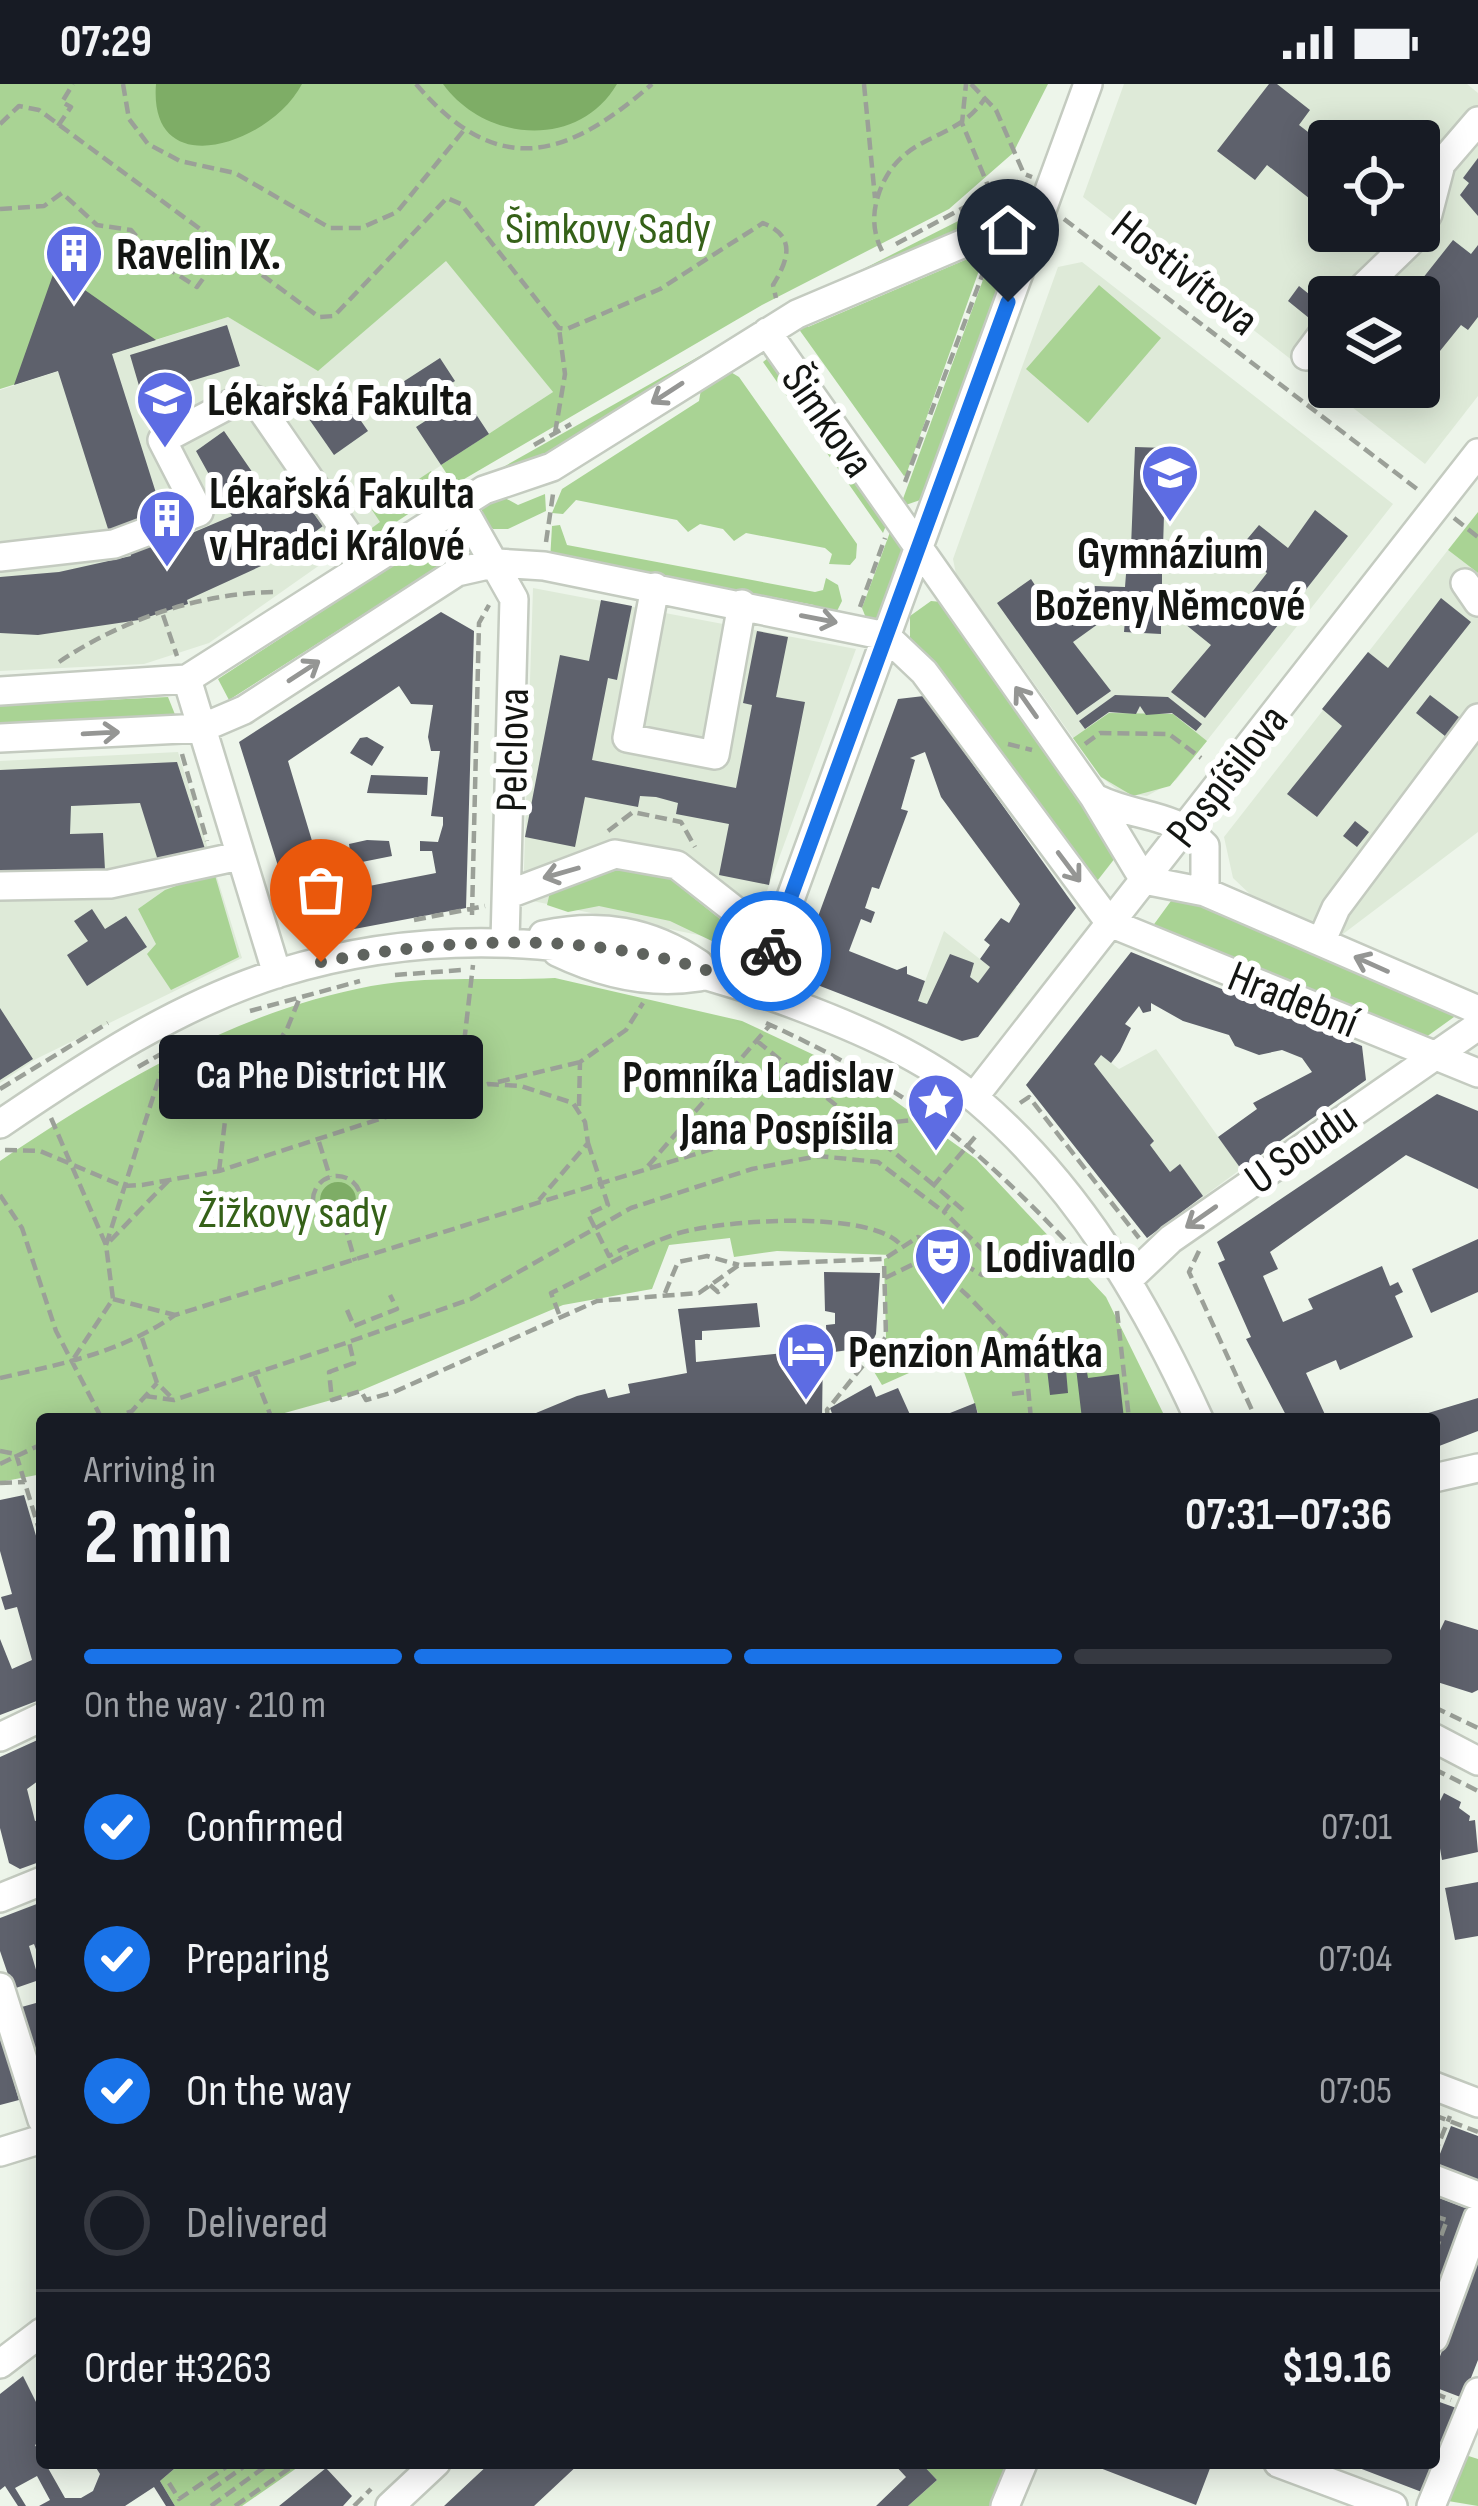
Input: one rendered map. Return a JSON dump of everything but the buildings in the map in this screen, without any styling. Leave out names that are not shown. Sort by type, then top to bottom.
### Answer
[{"type":"street","points":[[757,989],[1088,84]]},
{"type":"street","points":[[1379,276],[1419,231],[1441,164],[1478,121]]},
{"type":"street","points":[[766,332],[1000,228],[1038,220]]},
{"type":"street","name":"Šimkova","points":[[0,691],[183,670],[368,564],[484,490],[552,467],[766,332],[1094,797],[1144,880]]},
{"type":"street","points":[[0,556],[114,544],[199,512],[162,440],[230,404],[255,400],[368,564]]},
{"type":"street","name":"Pospíšilova","points":[[974,1097],[1186,826],[1449,514],[1478,453]]},
{"type":"street","points":[[461,505],[497,562]]},
{"type":"street","name":"Pelclova","points":[[497,562],[514,599],[509,895],[520,941]]},
{"type":"street","points":[[0,738],[202,728],[244,710],[436,584],[473,565],[544,566],[886,636],[924,672],[1110,923]]},
{"type":"street","points":[[655,587],[627,738],[715,755],[742,604]]},
{"type":"street","points":[[183,670],[202,728],[226,859],[277,974]]},
{"type":"street","points":[[1321,942],[1336,908],[1478,718]]},
{"type":"street","points":[[1094,797],[1126,813],[1158,813],[1186,826]]},
{"type":"street","name":"Hradební","points":[[1186,826],[1204,846],[1204,892]]},
{"type":"street","points":[[509,895],[615,854],[677,865],[774,941]]},
{"type":"street","points":[[0,886],[110,884],[226,859]]},
{"type":"street","name":"Hradební","points":[[1144,880],[1204,892],[1478,1010]]},
{"type":"street","name":"Hradební","points":[[1110,923],[1478,1073]]},
{"type":"street","points":[[6,1141],[136,1037],[277,974],[415,945],[520,941],[587,926],[663,939],[714,975],[893,1047],[974,1097],[1034,1159],[1130,1279],[1196,1413]]},
{"type":"street","points":[[520,941],[593,969],[628,976],[664,982],[714,975]]},
{"type":"street","name":"U Soudu","points":[[1130,1279],[1153,1255],[1478,1026]]},
{"type":"street","points":[[1440,1477],[1478,1468]]},
{"type":"street","points":[[0,1737],[36,1720]]},
{"type":"street","points":[[1440,1741],[1478,1761]]},
{"type":"street","points":[[0,1898],[36,1883]]},
{"type":"street","points":[[0,1988],[36,2101]]},
{"type":"street","points":[[1440,2088],[1478,2103]]},
{"type":"street","points":[[0,2152],[36,2141]]},
{"type":"street","points":[[1440,2181],[1478,2196]]},
{"type":"street","points":[[1440,2322],[1476,2224]]},
{"type":"street","points":[[0,2364],[36,2337]]},
{"type":"street","points":[[1431,2506],[1478,2392]]},
{"type":"street","points":[[390,2506],[430,2469]]},
{"type":"street","points":[[1005,2506],[1020,2469]]},
{"type":"street","points":[[1294,2469],[1393,2506]]},
{"type":"path","points":[[58,126],[71,107],[62,102],[73,84]]},
{"type":"path","points":[[123,84],[130,119],[148,144],[181,160],[235,173],[329,229],[374,225],[397,212],[464,130]]},
{"type":"path","points":[[416,84],[464,130],[501,147],[557,146],[610,121],[652,84]]},
{"type":"path","points":[[864,84],[874,236],[881,251],[991,193],[962,123],[969,84]]},
{"type":"path","points":[[969,84],[996,110],[1024,174],[1051,184]]},
{"type":"path","points":[[875,206],[895,161],[934,132],[962,123],[985,98]]},
{"type":"path","points":[[0,124],[19,106],[39,110],[319,317],[334,316],[447,198],[461,204],[549,322],[559,328],[567,329],[660,290],[764,223],[779,229],[787,240],[787,260],[773,285],[780,306]]},
{"type":"path","points":[[904,484],[1000,228],[1008,183]]},
{"type":"path","points":[[0,209],[44,206],[62,193],[97,225],[131,230],[160,264],[197,287],[225,248]]},
{"type":"path","name":"Hostivítova","points":[[1068,219],[1477,534]]},
{"type":"path","points":[[555,433],[565,374],[559,328]]},
{"type":"path","points":[[544,566],[550,501],[559,488]]},
{"type":"path","points":[[861,618],[859,611],[892,522]]},
{"type":"path","points":[[44,672],[100,634],[233,592],[288,592]]},
{"type":"path","points":[[405,922],[472,912],[479,622],[492,600]]},
{"type":"path","points":[[163,614],[183,670]]},
{"type":"path","points":[[1076,751],[1100,733],[1169,734],[1201,758]]},
{"type":"path","points":[[977,743],[986,738],[1049,754]]},
{"type":"path","points":[[182,753],[226,859]]},
{"type":"path","points":[[602,836],[633,812],[681,822],[698,853]]},
{"type":"path","points":[[458,1095],[467,978],[473,969]]},
{"type":"path","points":[[393,976],[493,970]]},
{"type":"path","points":[[244,1013],[373,977]]},
{"type":"path","points":[[6,1141],[40,1150],[123,1186],[219,1171],[488,1084],[580,1062],[626,1030],[649,990]]},
{"type":"path","points":[[219,1171],[225,1121],[287,1029],[300,998]]},
{"type":"path","points":[[0,1089],[123,1016]]},
{"type":"path","points":[[757,1019],[938,1117],[971,1140],[1088,1266]]},
{"type":"path","points":[[648,1166],[770,1024]]},
{"type":"path","points":[[132,1070],[187,1040]]},
{"type":"path","points":[[757,1041],[963,1210]]},
{"type":"path","points":[[106,1245],[168,1050]]},
{"type":"path","points":[[580,1062],[579,1106],[597,1182],[608,1205],[588,1214],[609,1256],[626,1247],[629,1257]]},
{"type":"path","points":[[488,1084],[521,1086],[579,1106]]},
{"type":"path","points":[[1020,1103],[1029,1097],[1153,1255],[1175,1275],[1189,1272],[1205,1245]]},
{"type":"path","points":[[35,1129],[65,1109]]},
{"type":"path","points":[[0,1378],[71,1362],[142,1338],[175,1315],[648,1166],[760,1137],[938,1117]]},
{"type":"path","points":[[51,1118],[106,1245],[113,1298],[71,1362]]},
{"type":"path","points":[[319,1139],[330,1177]]},
{"type":"path","points":[[934,1186],[971,1140]]},
{"type":"path","points":[[539,1200],[588,1143]]},
{"type":"path","points":[[145,1396],[174,1400],[255,1376],[471,1298],[596,1228],[688,1188],[818,1156],[878,1162],[944,1212],[993,1260],[989,1273],[982,1275],[918,1237],[884,1259],[739,1265],[707,1256],[678,1262],[664,1295]]},
{"type":"path","points":[[330,1177],[345,1177],[361,1192],[360,1207],[344,1222],[328,1222],[316,1211],[317,1187],[330,1177]]},
{"type":"path","points":[[106,1245],[170,1180]]},
{"type":"path","points":[[0,1195],[22,1228],[71,1362],[102,1413]]},
{"type":"path","points":[[944,1212],[952,1201]]},
{"type":"path","points":[[559,1315],[551,1294],[679,1233],[787,1220],[886,1231],[901,1245]]},
{"type":"path","points":[[344,1222],[355,1261]]},
{"type":"path","points":[[827,1413],[886,1337],[884,1259]]},
{"type":"path","points":[[884,1278],[909,1266],[932,1263],[1025,1355],[1030,1413]]},
{"type":"path","points":[[349,1342],[354,1364],[329,1372],[332,1400],[361,1391],[365,1400],[394,1392],[597,1301],[699,1293],[739,1265]]},
{"type":"path","points":[[1189,1272],[1253,1413]]},
{"type":"path","points":[[710,1285],[718,1292],[728,1282]]},
{"type":"path","points":[[347,1310],[354,1326],[397,1309],[391,1295]]},
{"type":"path","points":[[1125,1317],[1115,1296],[1128,1413]]},
{"type":"path","points":[[113,1298],[175,1315]]},
{"type":"path","points":[[374,1318],[380,1331]]},
{"type":"path","points":[[142,1338],[157,1383],[174,1400]]},
{"type":"path","points":[[255,1376],[270,1413]]},
{"type":"path","points":[[126,1413],[157,1383]]},
{"type":"path","points":[[1012,1394],[1028,1392]]},
{"type":"path","points":[[0,1464],[36,1446]]},
{"type":"path","points":[[0,1450],[16,1454]]},
{"type":"path","points":[[16,1454],[36,1519]]},
{"type":"path","points":[[0,1483],[25,1482]]},
{"type":"path","points":[[1440,1710],[1476,1726]]},
{"type":"path","points":[[1440,1772],[1478,1791]]},
{"type":"path","points":[[1440,2117],[1478,2132]]},
{"type":"path","points":[[1440,2140],[1448,2120]]},
{"type":"path","points":[[1440,2396],[1448,2399]]},
{"type":"path","points":[[169,2483],[179,2499],[224,2469]]},
{"type":"path","points":[[211,2506],[262,2469]]},
{"type":"path","points":[[235,2506],[289,2469]]},
{"type":"path","points":[[211,2490],[239,2470],[247,2480]]},
{"type":"shaded area","points":[[156,84],[302,84],[265,124],[214,145],[190,144],[171,135],[159,116]]},
{"type":"shaded area","points":[[443,84],[617,84],[579,120],[531,130],[482,118]]},
{"type":"shaded area","points":[[1124,84],[1467,84],[1478,93],[1478,396],[1425,464],[1353,408],[1440,408],[1440,276],[1308,276],[1308,373],[1083,197]]},
{"type":"shaded area","name":"Lékařská Fakulta","points":[[446,260],[553,392],[373,510],[381,522],[209,643],[144,664],[0,671],[0,390],[228,317],[319,370]]},
{"type":"shaded area","name":"Gymnázium Boženy Němcové","points":[[1082,262],[1393,504],[1176,780],[1147,796],[1120,792],[1101,777],[956,574],[953,559],[1058,267]]},
{"type":"shaded area","points":[[1448,550],[1478,573],[1478,832],[1343,934],[1253,897],[1233,878],[1224,837]]},
{"type":"shaded area","points":[[533,588],[856,649],[747,945],[523,899]]},
{"type":"shaded area","points":[[178,752],[242,958],[36,1059],[0,1083],[0,761]]},
{"type":"shaded area","points":[[944,931],[1017,988],[979,1035],[961,1041],[910,1021]]},
{"type":"shaded area","points":[[1070,1030],[1119,1069],[1156,1049],[1241,1169],[1147,1238],[1026,1085]]},
{"type":"shaded area","points":[[338,1182],[351,1187],[356,1200],[351,1213],[338,1218],[325,1213],[320,1200],[325,1187]]},
{"type":"green space","name":"Šimkovy Sady","points":[[0,84],[1048,84],[1013,153],[949,209],[762,305],[454,485],[441,465],[553,392],[446,261],[318,371],[228,317],[0,389]]},
{"type":"green space","points":[[987,211],[999,219],[790,306],[976,212]]},
{"type":"green space","points":[[1005,245],[1013,253],[923,499],[900,507],[995,247]]},
{"type":"green space","points":[[986,251],[904,476],[793,321],[808,314],[808,327]]},
{"type":"green space","points":[[1099,285],[1161,338],[1088,423],[1026,369]]},
{"type":"green space","points":[[776,313],[559,453],[482,479]]},
{"type":"green space","points":[[773,354],[889,518],[883,533],[763,362]]},
{"type":"green space","points":[[724,368],[739,377],[857,544],[850,565],[829,564],[832,554],[825,548],[746,533],[734,541],[723,529],[700,524],[688,532],[677,520],[576,500],[563,514],[552,513],[562,489],[699,401],[703,378]]},
{"type":"green space","points":[[431,471],[443,491],[369,540],[361,536],[380,522],[372,510]]},
{"type":"green space","points":[[494,492],[518,505],[545,494],[546,511],[508,529],[493,529],[483,519],[481,504]]},
{"type":"green space","points":[[1478,512],[1478,573],[1448,550]]},
{"type":"green space","points":[[893,524],[903,552],[878,621],[866,618],[862,608]]},
{"type":"green space","points":[[560,525],[567,545],[815,592],[823,590],[826,578],[838,585],[842,601],[836,613],[827,616],[814,605],[563,557],[550,561],[552,526]]},
{"type":"green space","points":[[444,532],[457,549],[447,561],[229,700],[218,679]]},
{"type":"green space","points":[[931,601],[942,602],[1119,853],[1094,885],[910,639],[910,616]]},
{"type":"green space","points":[[168,697],[176,717],[0,730],[0,705]]},
{"type":"green space","points":[[1109,713],[1173,714],[1207,741],[1170,786],[1133,796],[1101,777],[1073,738]]},
{"type":"green space","points":[[620,869],[669,878],[725,923],[725,936],[714,942],[670,921],[599,906],[568,912],[547,905],[550,892]]},
{"type":"green space","points":[[214,872],[239,957],[171,990],[147,954],[156,944],[138,909],[165,890]]},
{"type":"green space","points":[[1179,890],[1452,1012],[1454,1017],[1422,1040],[1152,927]]},
{"type":"green space","name":"Žižkovy sady","points":[[555,978],[742,1021],[863,1078],[976,1159],[1106,1297],[1163,1413],[978,1413],[960,1360],[968,1356],[963,1349],[882,1385],[867,1360],[886,1337],[884,1259],[892,1255],[777,1251],[734,1257],[730,1238],[669,1245],[652,1289],[563,1305],[353,1394],[285,1413],[36,1413],[36,1475],[0,1482],[0,1161],[131,1079],[223,1032],[320,998],[371,986],[440,979]]},
{"type":"green space","points":[[1459,2453],[1478,2459],[1478,2506],[1442,2500]]},
{"type":"green space","points":[[174,2469],[295,2469],[242,2506],[175,2506],[160,2481]]},
{"type":"green space","points":[[927,2469],[1006,2469],[991,2506],[908,2506],[937,2480]]},
{"type":"way so far","points":[[321,962],[415,945],[505,940],[632,955],[757,989],[771,951]]},
{"type":"place","name":"Ravelin IX.","points":[[74,304]]},
{"type":"place","name":"Lékařská Fakulta","points":[[165,450]]},
{"type":"place","name":"Gymnázium Boženy Němcové","points":[[1170,524]]},
{"type":"place","name":"Lékařská Fakulta v Hradci Králové","points":[[167,569]]},
{"type":"place","name":"Ca Phe District HK","points":[[321,962]]},
{"type":"place","name":"Pomníka Ladislav Jana Pospíšila","points":[[936,1153]]},
{"type":"place","name":"Lodivadlo","points":[[943,1307]]},
{"type":"place","name":"Penzion Amátka","points":[[806,1402]]},
{"type":"route","points":[[771,951],[1008,302]]}]
